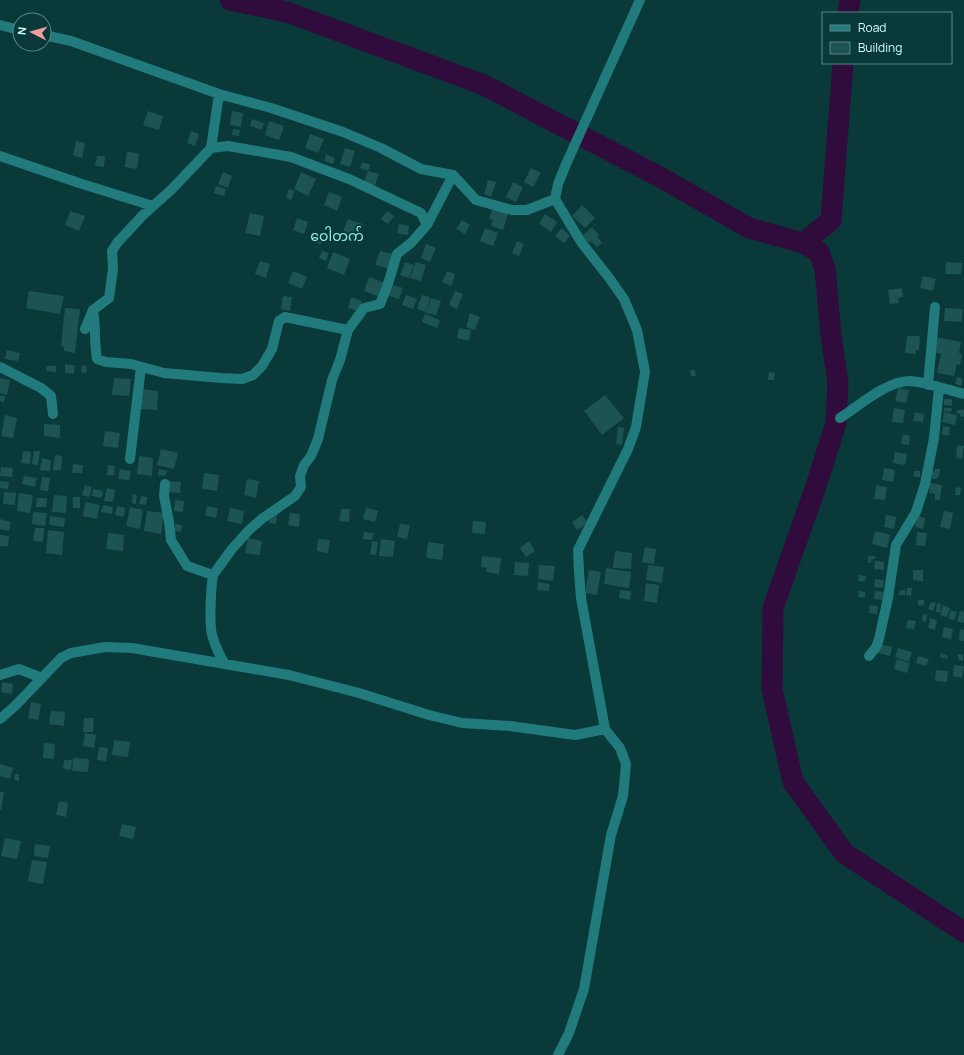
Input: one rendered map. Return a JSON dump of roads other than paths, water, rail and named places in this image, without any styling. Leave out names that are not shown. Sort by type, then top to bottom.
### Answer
[{"type":"street","points":[[558,1055],[569,1033],[584,989],[611,835],[623,796],[626,764],[620,748],[605,729],[581,598],[578,550],[625,455],[636,427],[644,372],[637,330],[624,299],[610,278],[581,242],[555,200],[558,184],[640,0]]},
{"type":"street","points":[[0,25],[12,28]]},
{"type":"street","points":[[52,37],[72,41],[219,94],[271,108],[343,132],[381,148],[421,169],[453,175],[476,200],[512,210],[527,210],[555,200]]},
{"type":"street","points":[[85,329],[93,310],[109,298],[113,269],[112,251],[117,243],[129,229],[211,148],[219,94]]},
{"type":"street","points":[[211,148],[228,146],[298,160],[349,179],[421,213],[427,225]]},
{"type":"street","points":[[0,156],[153,206]]},
{"type":"street","points":[[225,664],[216,647],[211,633],[213,575],[249,530],[263,518],[295,496],[301,487],[300,476],[304,465],[311,456],[318,439],[332,380],[340,360],[348,330],[364,308],[380,304],[397,254],[411,244],[427,225],[453,175]]},
{"type":"street","points":[[928,385],[935,307]]},
{"type":"street","points":[[93,310],[95,319],[95,347],[97,359],[106,362],[131,364],[164,373],[221,378],[242,379],[253,375],[262,366],[272,349],[279,321],[285,316],[348,330]]},
{"type":"street","points":[[0,367],[41,388],[51,396],[53,414]]},
{"type":"street","points":[[130,459],[141,367]]},
{"type":"street","points":[[840,418],[868,398],[898,383],[911,381],[964,394]]},
{"type":"street","points":[[869,656],[876,647],[879,639],[888,598],[896,545],[916,512],[925,484],[931,460],[939,388]]},
{"type":"street","points":[[165,484],[164,496],[171,540],[187,566],[213,575]]},
{"type":"street","points":[[0,719],[15,706],[61,658],[71,653],[105,647],[132,648],[289,675],[359,693],[429,715],[462,723],[510,726],[575,735],[605,729]]},
{"type":"street","points":[[0,675],[19,669],[42,678]]},
{"type":"waterway","points":[[230,0],[287,12],[484,85],[660,177],[749,228],[803,243],[831,220],[843,64]]},
{"type":"waterway","points":[[848,12],[850,0]]},
{"type":"waterway","points":[[803,243],[819,252],[825,269],[831,335],[838,382],[836,423],[815,489],[773,608],[772,689],[793,782],[844,853],[964,932]]},
{"type":"district","name":"ဝေါတက်","points":[[337,236]]}]
